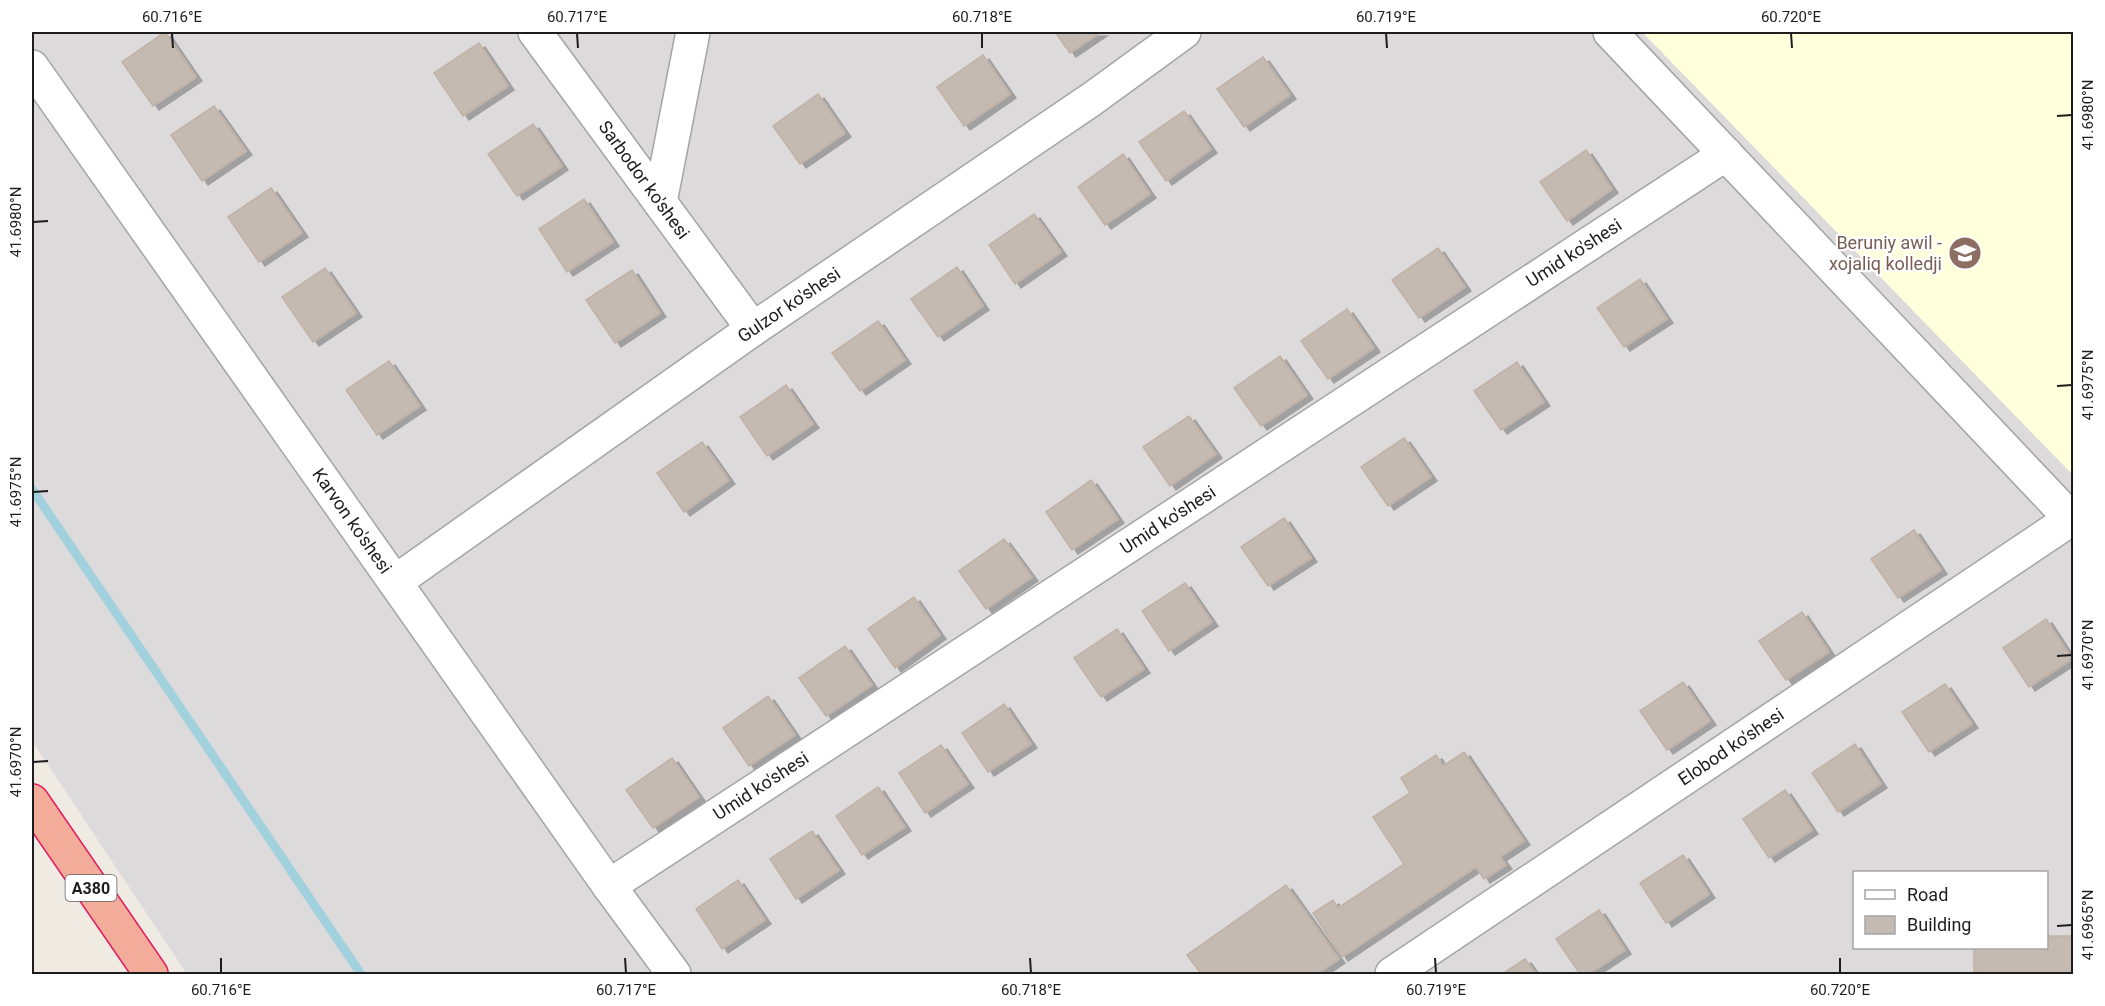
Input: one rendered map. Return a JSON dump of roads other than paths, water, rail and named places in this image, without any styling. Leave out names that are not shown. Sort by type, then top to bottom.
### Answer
[{"type":"highway","name":"A380","points":[[32,801],[151,975]]},
{"type":"street","name":"Sarbodor ko'shesi","points":[[535,32],[753,329]]},
{"type":"street","points":[[660,202],[693,32]]},
{"type":"street","name":"Gulzor ko'shesi","points":[[395,582],[753,329],[1092,99],[1184,32]]},
{"type":"street","points":[[1610,32],[2072,521]]},
{"type":"street","name":"Karvon ko'shesi","points":[[32,67],[674,975]]},
{"type":"street","name":"Umid ko'shesi","points":[[609,886],[1726,154]]},
{"type":"street","name":"Elobod ko'shesi","points":[[1392,975],[2072,521]]},
{"type":"waterway","points":[[32,489],[361,974]]},
{"type":"place","name":"Beruniy awil - xojaliq kolledji","points":[[1965,253]]}]
